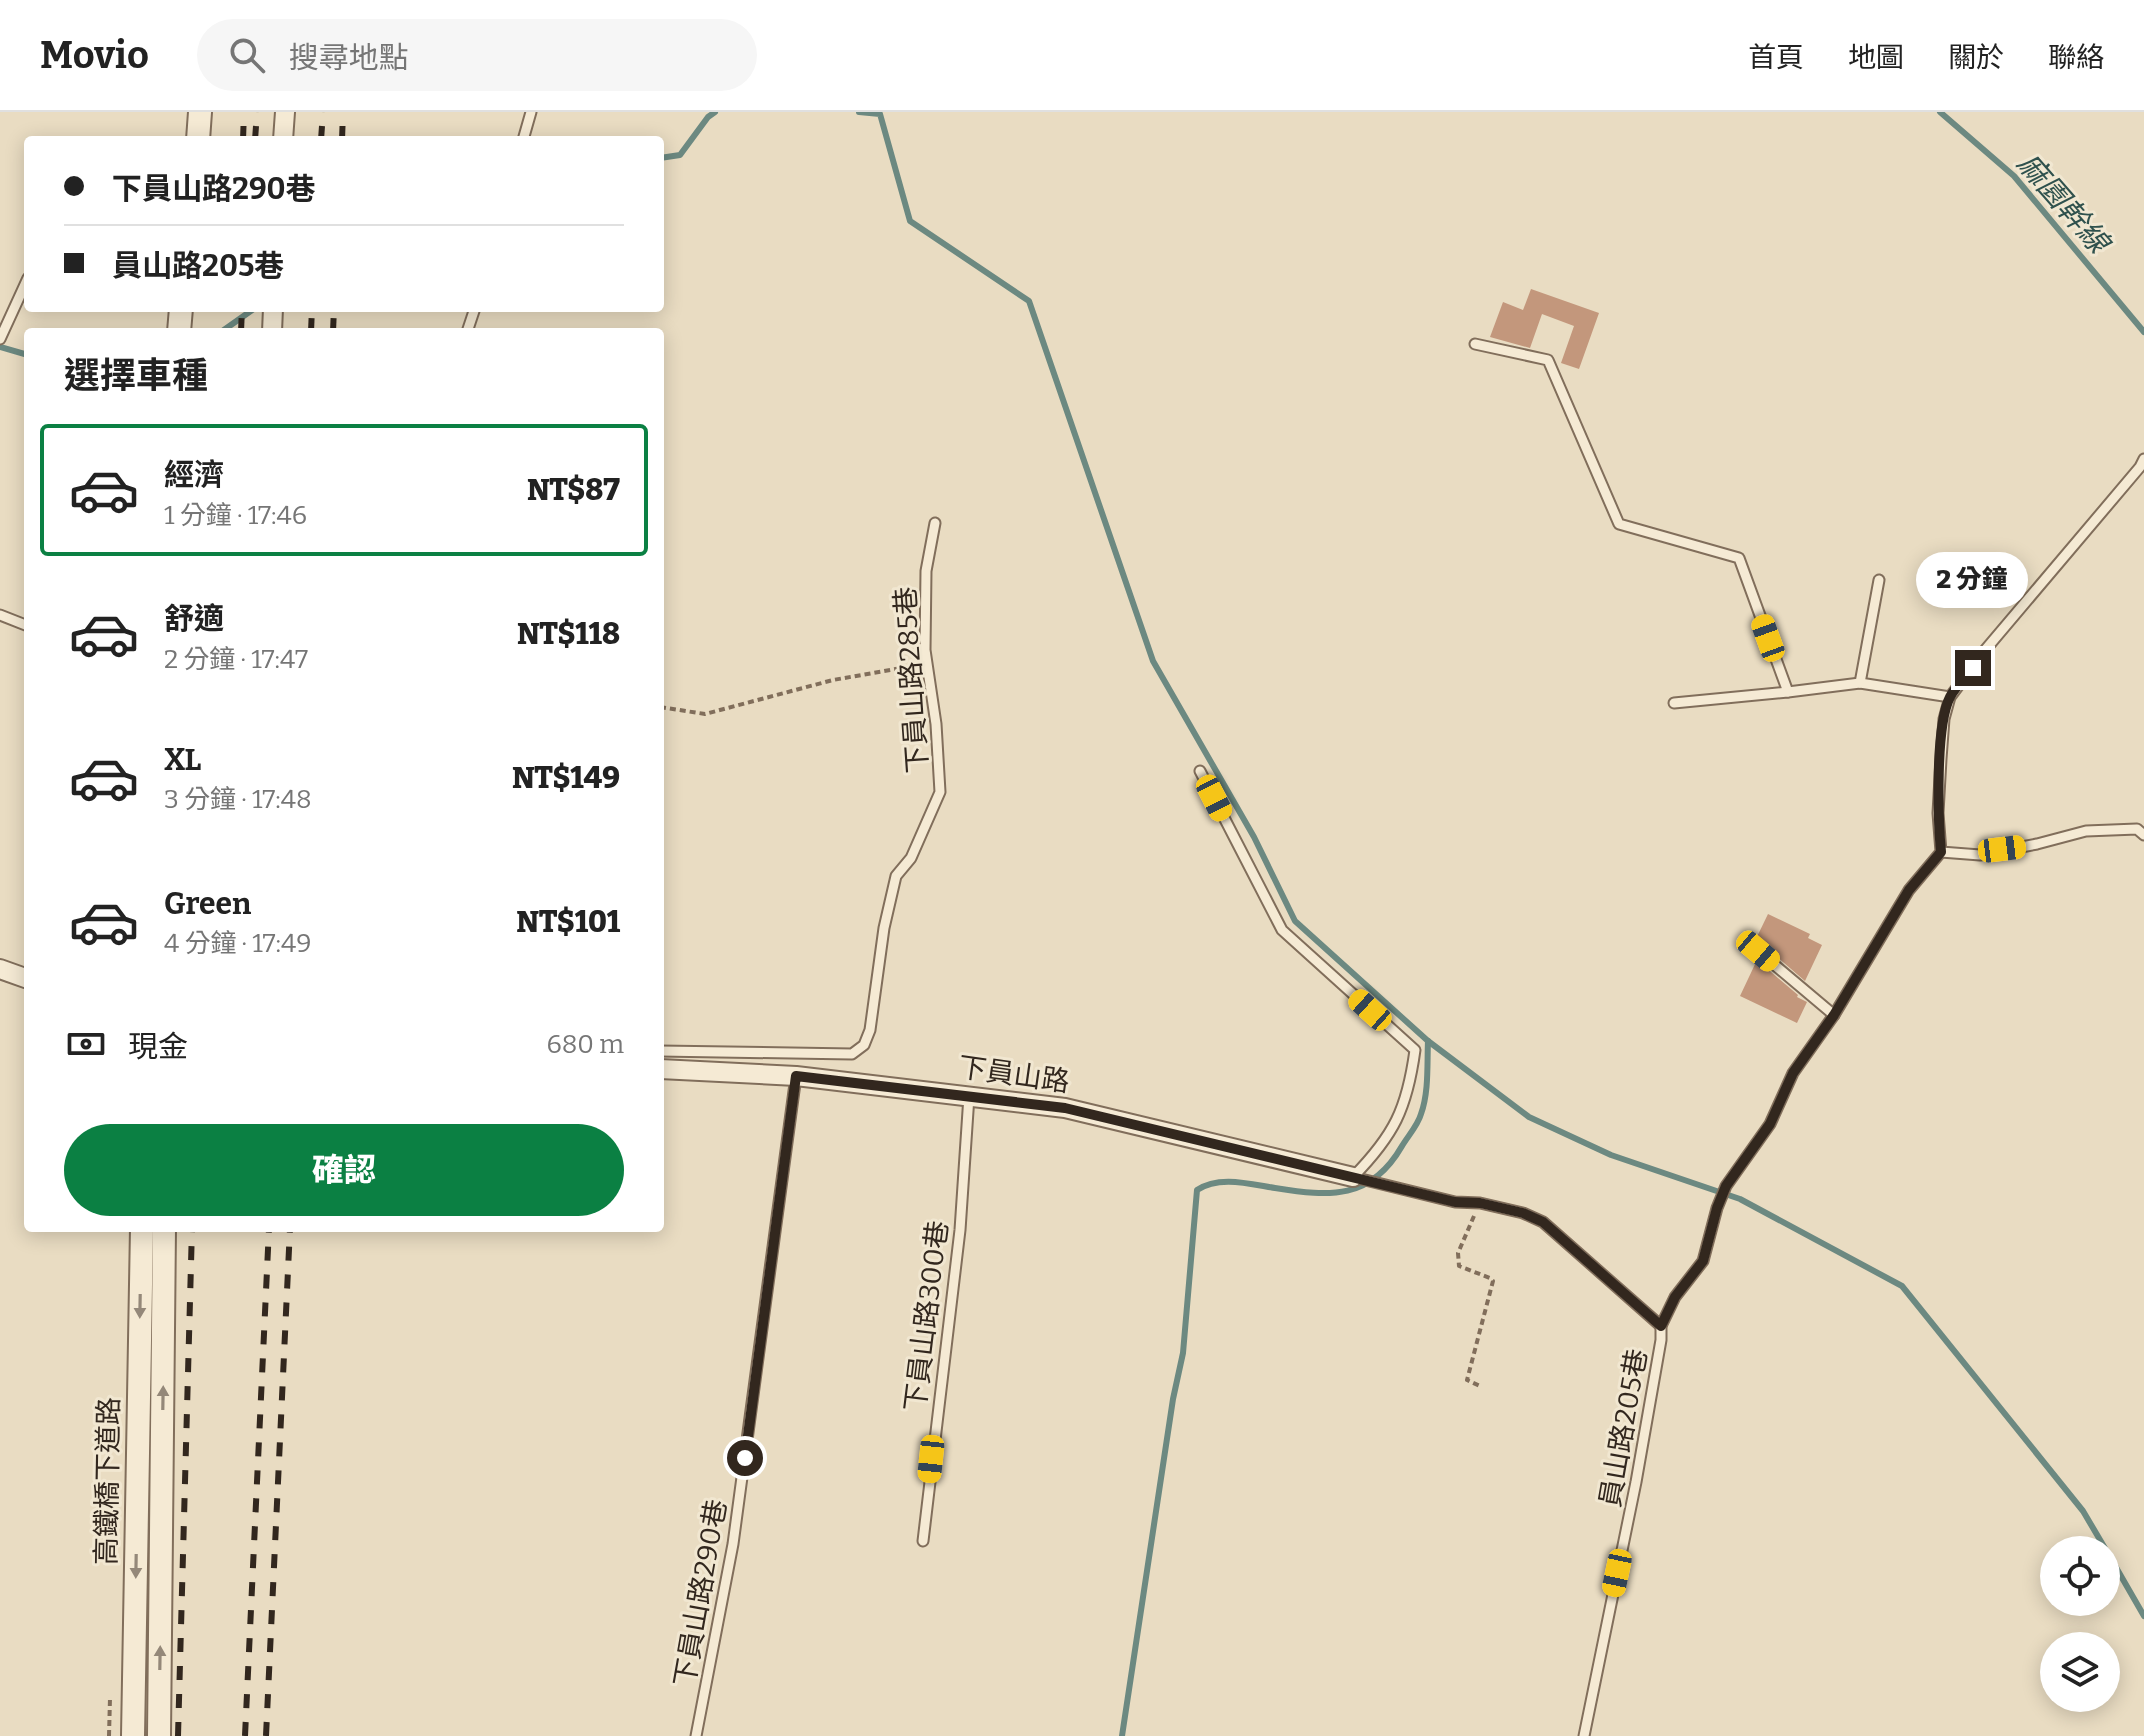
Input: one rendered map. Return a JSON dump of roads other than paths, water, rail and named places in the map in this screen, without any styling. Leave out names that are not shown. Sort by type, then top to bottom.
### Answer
[{"type":"street","points":[[198,136],[200,112]]},
{"type":"street","points":[[283,136],[285,112]]},
{"type":"street","points":[[0,969],[24,978]]},
{"type":"street","name":"下員山路","points":[[664,1069],[796,1076],[1065,1108],[1353,1177]]},
{"type":"street","name":"高鐵橋下道路","points":[[133,1736],[142,1232]]},
{"type":"street","name":"高鐵橋下道路","points":[[159,1736],[164,1232]]},
{"type":"lane","points":[[524,136],[531,112]]},
{"type":"lane","points":[[0,338],[24,287]]},
{"type":"lane","points":[[1475,344],[1548,360],[1619,524],[1739,558],[1788,692]]},
{"type":"lane","points":[[2144,459],[2131,479],[1986,649],[1950,697],[1944,719],[1938,813],[1941,852],[1980,855],[2086,831],[2137,829],[2144,835]]},
{"type":"lane","name":"下員山路285巷","points":[[664,1051],[852,1054],[864,1045],[870,1030],[884,928],[896,876],[911,858],[940,792],[936,724],[927,664],[926,571],[935,523]]},
{"type":"lane","points":[[1860,683],[1879,580]]},
{"type":"lane","points":[[0,615],[24,624]]},
{"type":"lane","points":[[1674,703],[1860,683],[1950,697]]},
{"type":"lane","points":[[1200,771],[1282,930],[1415,1050],[1411,1082],[1397,1123],[1378,1152],[1353,1177]]},
{"type":"lane","name":"員山路205巷","points":[[1584,1736],[1636,1482],[1661,1326],[1675,1297],[1703,1261],[1726,1186],[1770,1124],[1793,1073],[1834,1015],[1909,890],[1941,852]]},
{"type":"lane","points":[[1758,951],[1834,1015]]},
{"type":"lane","name":"下員山路290巷","points":[[696,1736],[733,1544],[796,1076]]},
{"type":"lane","name":"下員山路300巷","points":[[923,1541],[960,1230],[969,1096]]},
{"type":"lane","points":[[1353,1177],[1455,1202],[1480,1203],[1523,1213],[1543,1222],[1661,1326]]},
{"type":"waterway","points":[[664,157],[680,155],[715,112]]},
{"type":"waterway","points":[[859,112],[880,114],[910,221],[1029,301],[1153,661],[1254,837],[1295,921],[1428,1041],[1529,1117],[1611,1155],[1740,1199],[1902,1286],[2083,1511],[2098,1536]]},
{"type":"waterway","name":"麻園幹線","points":[[1940,112],[2014,176],[2144,332]]},
{"type":"waterway","points":[[227,328],[249,312]]},
{"type":"waterway","points":[[0,347],[24,354]]},
{"type":"waterway","points":[[1122,1736],[1173,1399],[1183,1353],[1197,1190],[1215,1183],[1235,1182],[1331,1193],[1348,1191],[1377,1177],[1390,1164],[1420,1118],[1426,1087],[1428,1041]]},
{"type":"waterway","points":[[2120,1574],[2144,1616]]},
{"type":"railway","points":[[243,136],[244,112]]},
{"type":"railway","points":[[255,136],[257,112]]},
{"type":"railway","points":[[321,136],[323,112]]},
{"type":"railway","points":[[342,136],[343,112]]},
{"type":"railway","points":[[241,328],[242,312]]},
{"type":"railway","points":[[311,328],[312,312]]},
{"type":"railway","points":[[333,328],[334,312]]},
{"type":"railway","points":[[178,1736],[192,1232]]},
{"type":"railway","points":[[245,1736],[269,1232]]},
{"type":"railway","points":[[266,1736],[290,1232]]}]
